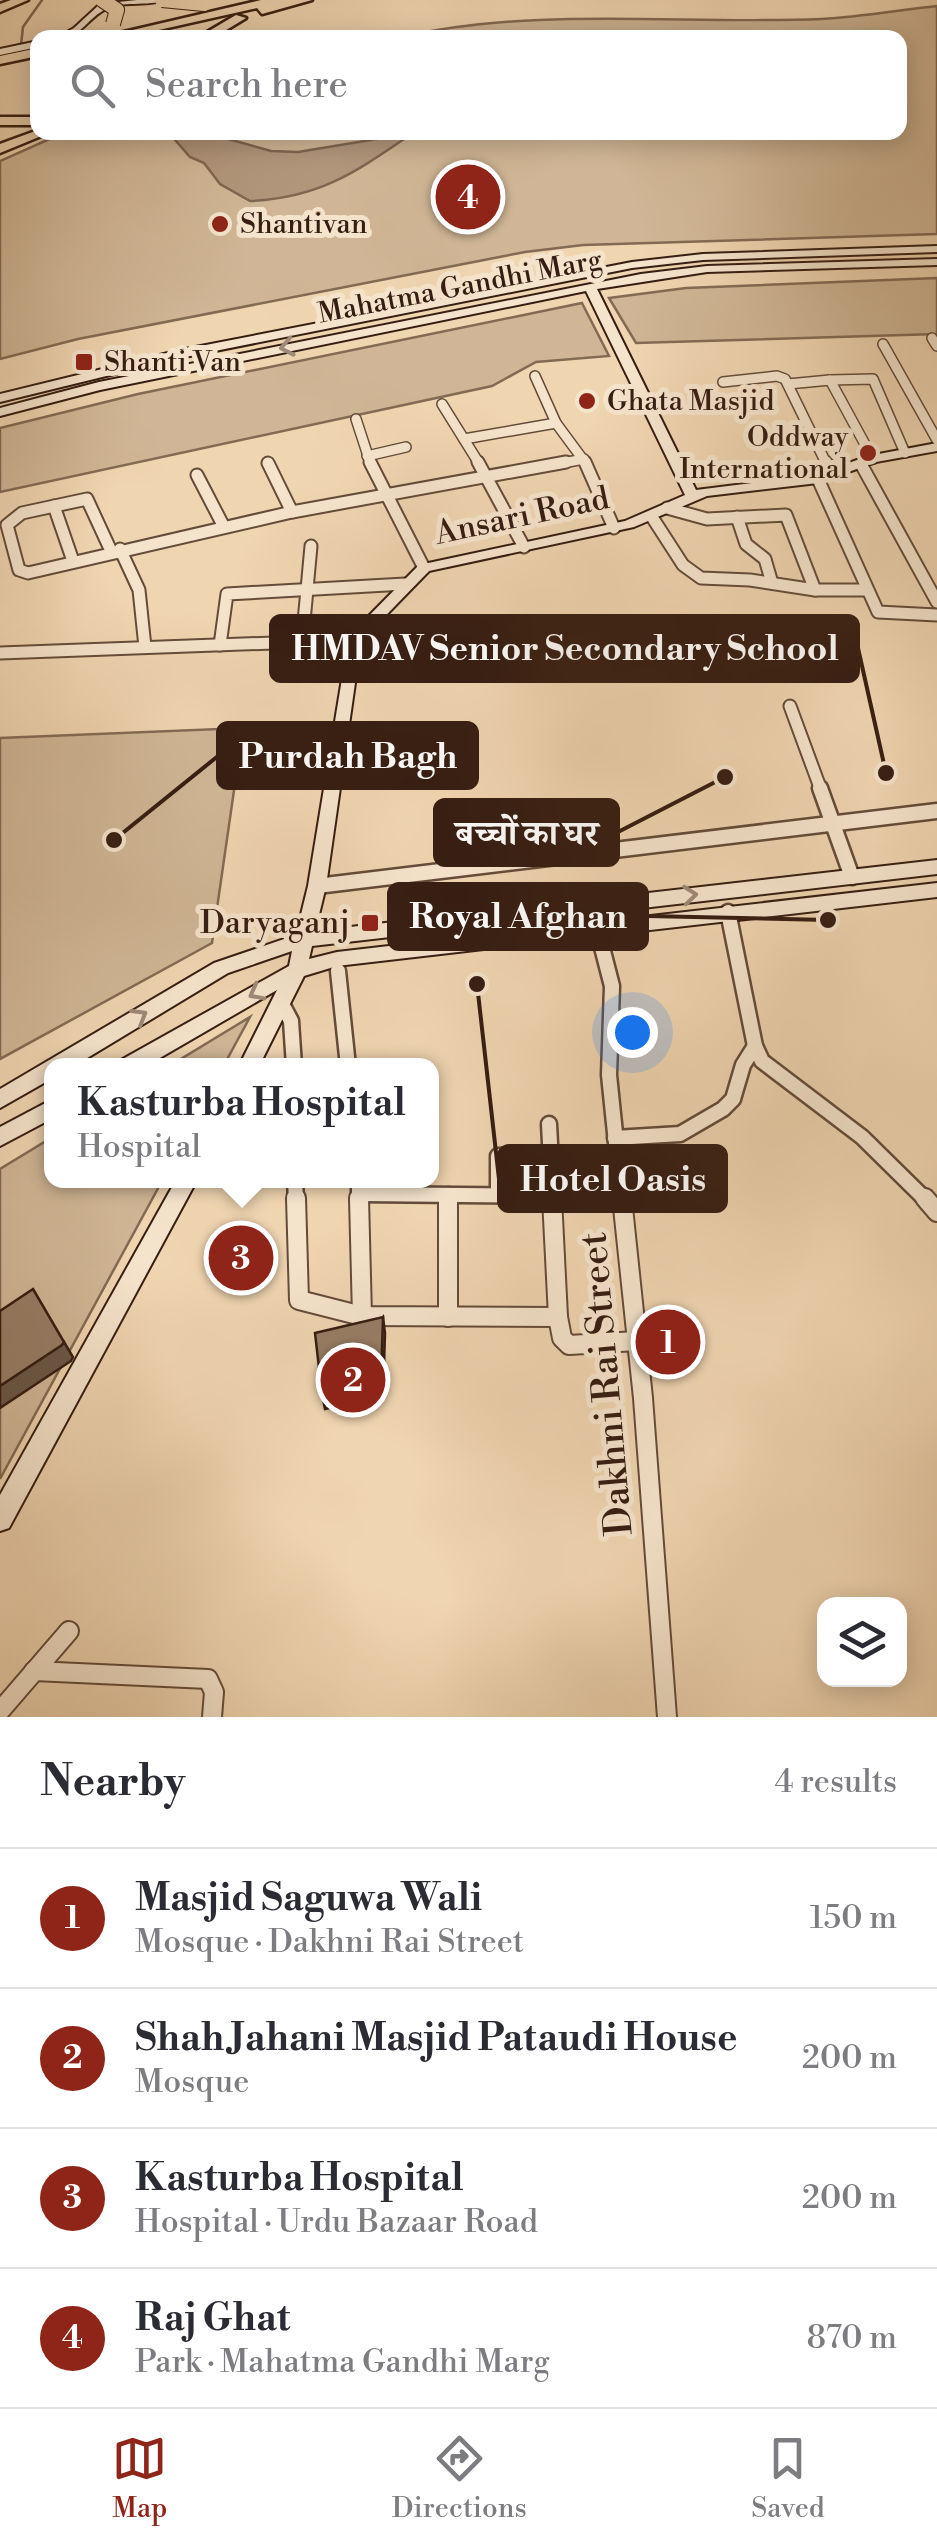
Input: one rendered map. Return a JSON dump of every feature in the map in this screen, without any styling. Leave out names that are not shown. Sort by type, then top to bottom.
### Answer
[{"type":"highway","points":[[0,8],[22,0]]},
{"type":"highway","points":[[102,0],[117,10],[113,24],[104,30]]},
{"type":"highway","points":[[162,0],[204,4],[306,0]]},
{"type":"highway","points":[[142,30],[274,2]]},
{"type":"highway","points":[[165,30],[274,2]]},
{"type":"highway","points":[[217,30],[274,2]]},
{"type":"highway","points":[[3,64],[30,59]]},
{"type":"highway","points":[[0,121],[30,121]]},
{"type":"highway","points":[[0,148],[30,137]]},
{"type":"main road","points":[[77,30],[102,6],[162,0]]},
{"type":"main road","points":[[0,52],[30,46]]},
{"type":"main road","name":"Mahatma Gandhi Marg","points":[[0,398],[51,384],[65,373],[110,364],[126,366],[555,278],[669,259],[937,249]]},
{"type":"main road","name":"Mahatma Gandhi Marg","points":[[0,412],[99,386],[590,287],[707,269],[937,262]]},
{"type":"main road","points":[[590,287],[692,495]]},
{"type":"main road","name":"Ansari Road","points":[[354,640],[404,584],[424,568],[614,528],[659,513],[692,495],[825,477],[937,443]]},
{"type":"main road","points":[[253,1058],[297,970],[318,886],[354,640]]},
{"type":"main road","points":[[69,1058],[220,968],[303,940],[937,867]]},
{"type":"main road","points":[[142,1058],[297,970],[337,959],[937,890]]},
{"type":"main road","points":[[0,1099],[44,1073]]},
{"type":"main road","points":[[0,1138],[44,1113]]},
{"type":"main road","points":[[0,1519],[183,1188]]},
{"type":"street","points":[[883,344],[937,443]]},
{"type":"street","points":[[535,376],[556,423],[584,458],[614,528]]},
{"type":"street","points":[[722,382],[777,376],[788,384],[866,590],[881,614],[937,616]]},
{"type":"street","points":[[788,384],[873,379],[905,453]]},
{"type":"street","points":[[830,380],[936,600]]},
{"type":"street","points":[[442,404],[486,475],[524,548]]},
{"type":"street","points":[[356,419],[367,456],[424,568]]},
{"type":"street","points":[[464,439],[556,423]]},
{"type":"street","points":[[367,456],[406,447]]},
{"type":"street","points":[[145,647],[139,590],[115,550],[91,500],[9,520],[15,564],[22,573],[28,573],[115,550],[292,512],[584,458]]},
{"type":"street","points":[[268,463],[292,512]]},
{"type":"street","points":[[197,475],[224,527]]},
{"type":"street","points":[[54,506],[73,561]]},
{"type":"street","points":[[659,513],[684,565],[697,576],[815,590],[866,590]]},
{"type":"street","points":[[659,513],[707,520],[786,515],[815,590]]},
{"type":"street","points":[[738,517],[746,544],[764,559],[772,583]]},
{"type":"street","points":[[302,643],[311,546]]},
{"type":"street","points":[[919,568],[937,567]]},
{"type":"street","points":[[220,645],[227,594],[404,584]]},
{"type":"street","points":[[0,653],[354,640]]},
{"type":"street","points":[[790,706],[836,824],[852,877]]},
{"type":"street","points":[[318,886],[937,811]]},
{"type":"street","points":[[728,912],[748,996],[754,1046],[772,1070],[894,1165],[937,1212]]},
{"type":"street","name":"Dakhni Rai Street","points":[[597,928],[612,986],[608,1065],[637,1341],[668,1717]]},
{"type":"street","points":[[338,971],[347,1058]]},
{"type":"street","points":[[282,1004],[291,1021],[293,1058]]},
{"type":"street","points":[[615,1138],[684,1133],[723,1109],[733,1099],[743,1065],[754,1046]]},
{"type":"street","points":[[549,1124],[562,1338],[569,1345],[637,1341]]},
{"type":"street","points":[[498,1195],[498,1156],[550,1154]]},
{"type":"street","points":[[296,1188],[299,1300],[362,1316],[558,1317]]},
{"type":"street","points":[[359,1188],[362,1316]]},
{"type":"street","points":[[370,1188],[448,1195],[552,1196]]},
{"type":"street","points":[[448,1195],[448,1318]]},
{"type":"street","points":[[0,1711],[69,1631]]},
{"type":"street","points":[[34,1671],[208,1679],[214,1692],[212,1717]]},
{"type":"shaded area","points":[[937,6],[937,234],[583,245],[525,252],[78,339],[0,359],[0,161],[47,140],[907,140],[907,30],[441,30],[557,19],[769,20]]},
{"type":"shaded area","points":[[175,140],[232,140],[271,151],[298,152],[371,140],[402,140],[337,180],[275,199],[250,201],[220,184],[204,163],[190,157]]},
{"type":"shaded area","points":[[937,278],[937,334],[636,343],[609,298],[686,288]]},
{"type":"shaded area","points":[[582,303],[609,356],[536,362],[492,386],[0,492],[0,428],[138,394]]},
{"type":"shaded area","points":[[243,728],[212,943],[0,1059],[0,738]]},
{"type":"shaded area","points":[[250,1017],[228,1058],[183,1058]]},
{"type":"shaded area","points":[[44,1142],[44,1188],[158,1188],[0,1479],[0,1169]]},
{"type":"building","points":[[33,1289],[64,1342],[0,1386],[0,1311]]},
{"type":"building","points":[[383,1317],[381,1381],[322,1394],[315,1333]]},
{"type":"waterway","points":[[21,45],[23,27],[42,0]]},
{"type":"place","name":"Raj Ghat","points":[[468,197]]},
{"type":"place","name":"Shantivan","points":[[220,224]]},
{"type":"place","name":"Shanti Van","points":[[84,362]]},
{"type":"place","name":"Ghata Masjid","points":[[587,401]]},
{"type":"place","name":"Oddway International","points":[[868,453]]},
{"type":"place","name":"HMDAV Senior Secondary School","points":[[886,773]]},
{"type":"place","name":"बच्चों का घर","points":[[725,777]]},
{"type":"place","name":"Purdah Bagh","points":[[114,840]]},
{"type":"place","name":"Royal Afghan","points":[[828,920]]},
{"type":"place","name":"Daryaganj","points":[[370,923]]},
{"type":"place","name":"Hotel Oasis","points":[[477,984]]},
{"type":"place","name":"Kasturba Hospital","points":[[241,1258]]},
{"type":"place","name":"Masjid Saguwa Wali","points":[[668,1342]]},
{"type":"place","name":"Shah Jahani Masjid Pataudi House","points":[[353,1380]]}]
